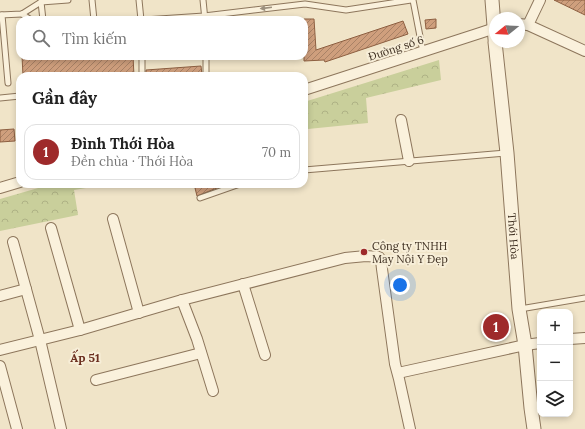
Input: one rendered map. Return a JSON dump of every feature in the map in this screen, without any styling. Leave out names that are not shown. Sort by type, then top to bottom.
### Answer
[{"type":"street","points":[[492,0],[493,12]]},
{"type":"street","points":[[525,21],[540,0]]},
{"type":"street","points":[[525,25],[585,51]]},
{"type":"street","name":"Đường số 6","points":[[308,89],[480,33],[489,32]]},
{"type":"street","name":"Thới Hòa","points":[[496,48],[507,153],[519,309],[525,345],[534,429]]},
{"type":"street","points":[[401,120],[409,161]]},
{"type":"street","points":[[0,188],[16,183]]},
{"type":"street","points":[[114,219],[139,313]]},
{"type":"street","points":[[51,228],[80,330]]},
{"type":"street","points":[[13,242],[40,340],[61,429]]},
{"type":"street","points":[[0,350],[80,330],[182,300],[345,258],[366,256],[379,257],[381,260],[395,364],[410,429]]},
{"type":"street","points":[[243,284],[265,355]]},
{"type":"street","points":[[0,296],[26,288]]},
{"type":"street","points":[[182,300],[201,353],[212,391]]},
{"type":"street","points":[[573,340],[585,338]]},
{"type":"street","points":[[398,373],[537,343]]},
{"type":"street","points":[[96,380],[201,353]]},
{"type":"street","points":[[1,372],[17,429]]},
{"type":"lane","points":[[8,83],[1,15],[22,14],[41,2],[68,0]]},
{"type":"lane","points":[[92,0],[94,16]]},
{"type":"lane","points":[[139,0],[142,16]]},
{"type":"lane","points":[[203,0],[204,16]]},
{"type":"lane","points":[[217,16],[305,2],[346,10],[412,0],[423,52]]},
{"type":"lane","points":[[41,2],[43,16]]},
{"type":"lane","points":[[142,60],[142,72]]},
{"type":"lane","points":[[206,60],[206,72]]},
{"type":"lane","points":[[0,98],[16,96]]},
{"type":"lane","points":[[308,170],[507,153]]},
{"type":"lane","points":[[200,198],[229,188]]},
{"type":"lane","points":[[519,309],[585,298]]},
{"type":"green space","points":[[439,60],[441,80],[366,98],[368,123],[308,129],[308,101]]},
{"type":"green space","points":[[38,188],[86,188],[74,190],[78,215],[0,231],[0,199]]},
{"type":"building","points":[[554,0],[585,0],[585,15]]},
{"type":"building","points":[[308,19],[314,19],[316,50],[403,21],[408,34],[325,62],[324,60],[304,61],[308,60]]},
{"type":"building","points":[[436,19],[436,28],[426,29],[425,20]]},
{"type":"building","points":[[22,60],[133,60],[134,72],[23,72]]},
{"type":"building","points":[[201,66],[202,72],[146,72],[146,70]]},
{"type":"building","points":[[14,129],[15,141],[0,142],[0,130]]},
{"type":"building","points":[[195,188],[217,188],[197,196]]},
{"type":"building","points":[[501,319],[504,333],[490,335],[488,321]]},
{"type":"place","name":"Công ty TNHH May Nội Y Đẹp","points":[[364,252]]},
{"type":"place","name":"Đình Thới Hòa","points":[[496,327]]},
{"type":"district","name":"Ấp 51","points":[[85,358]]}]
